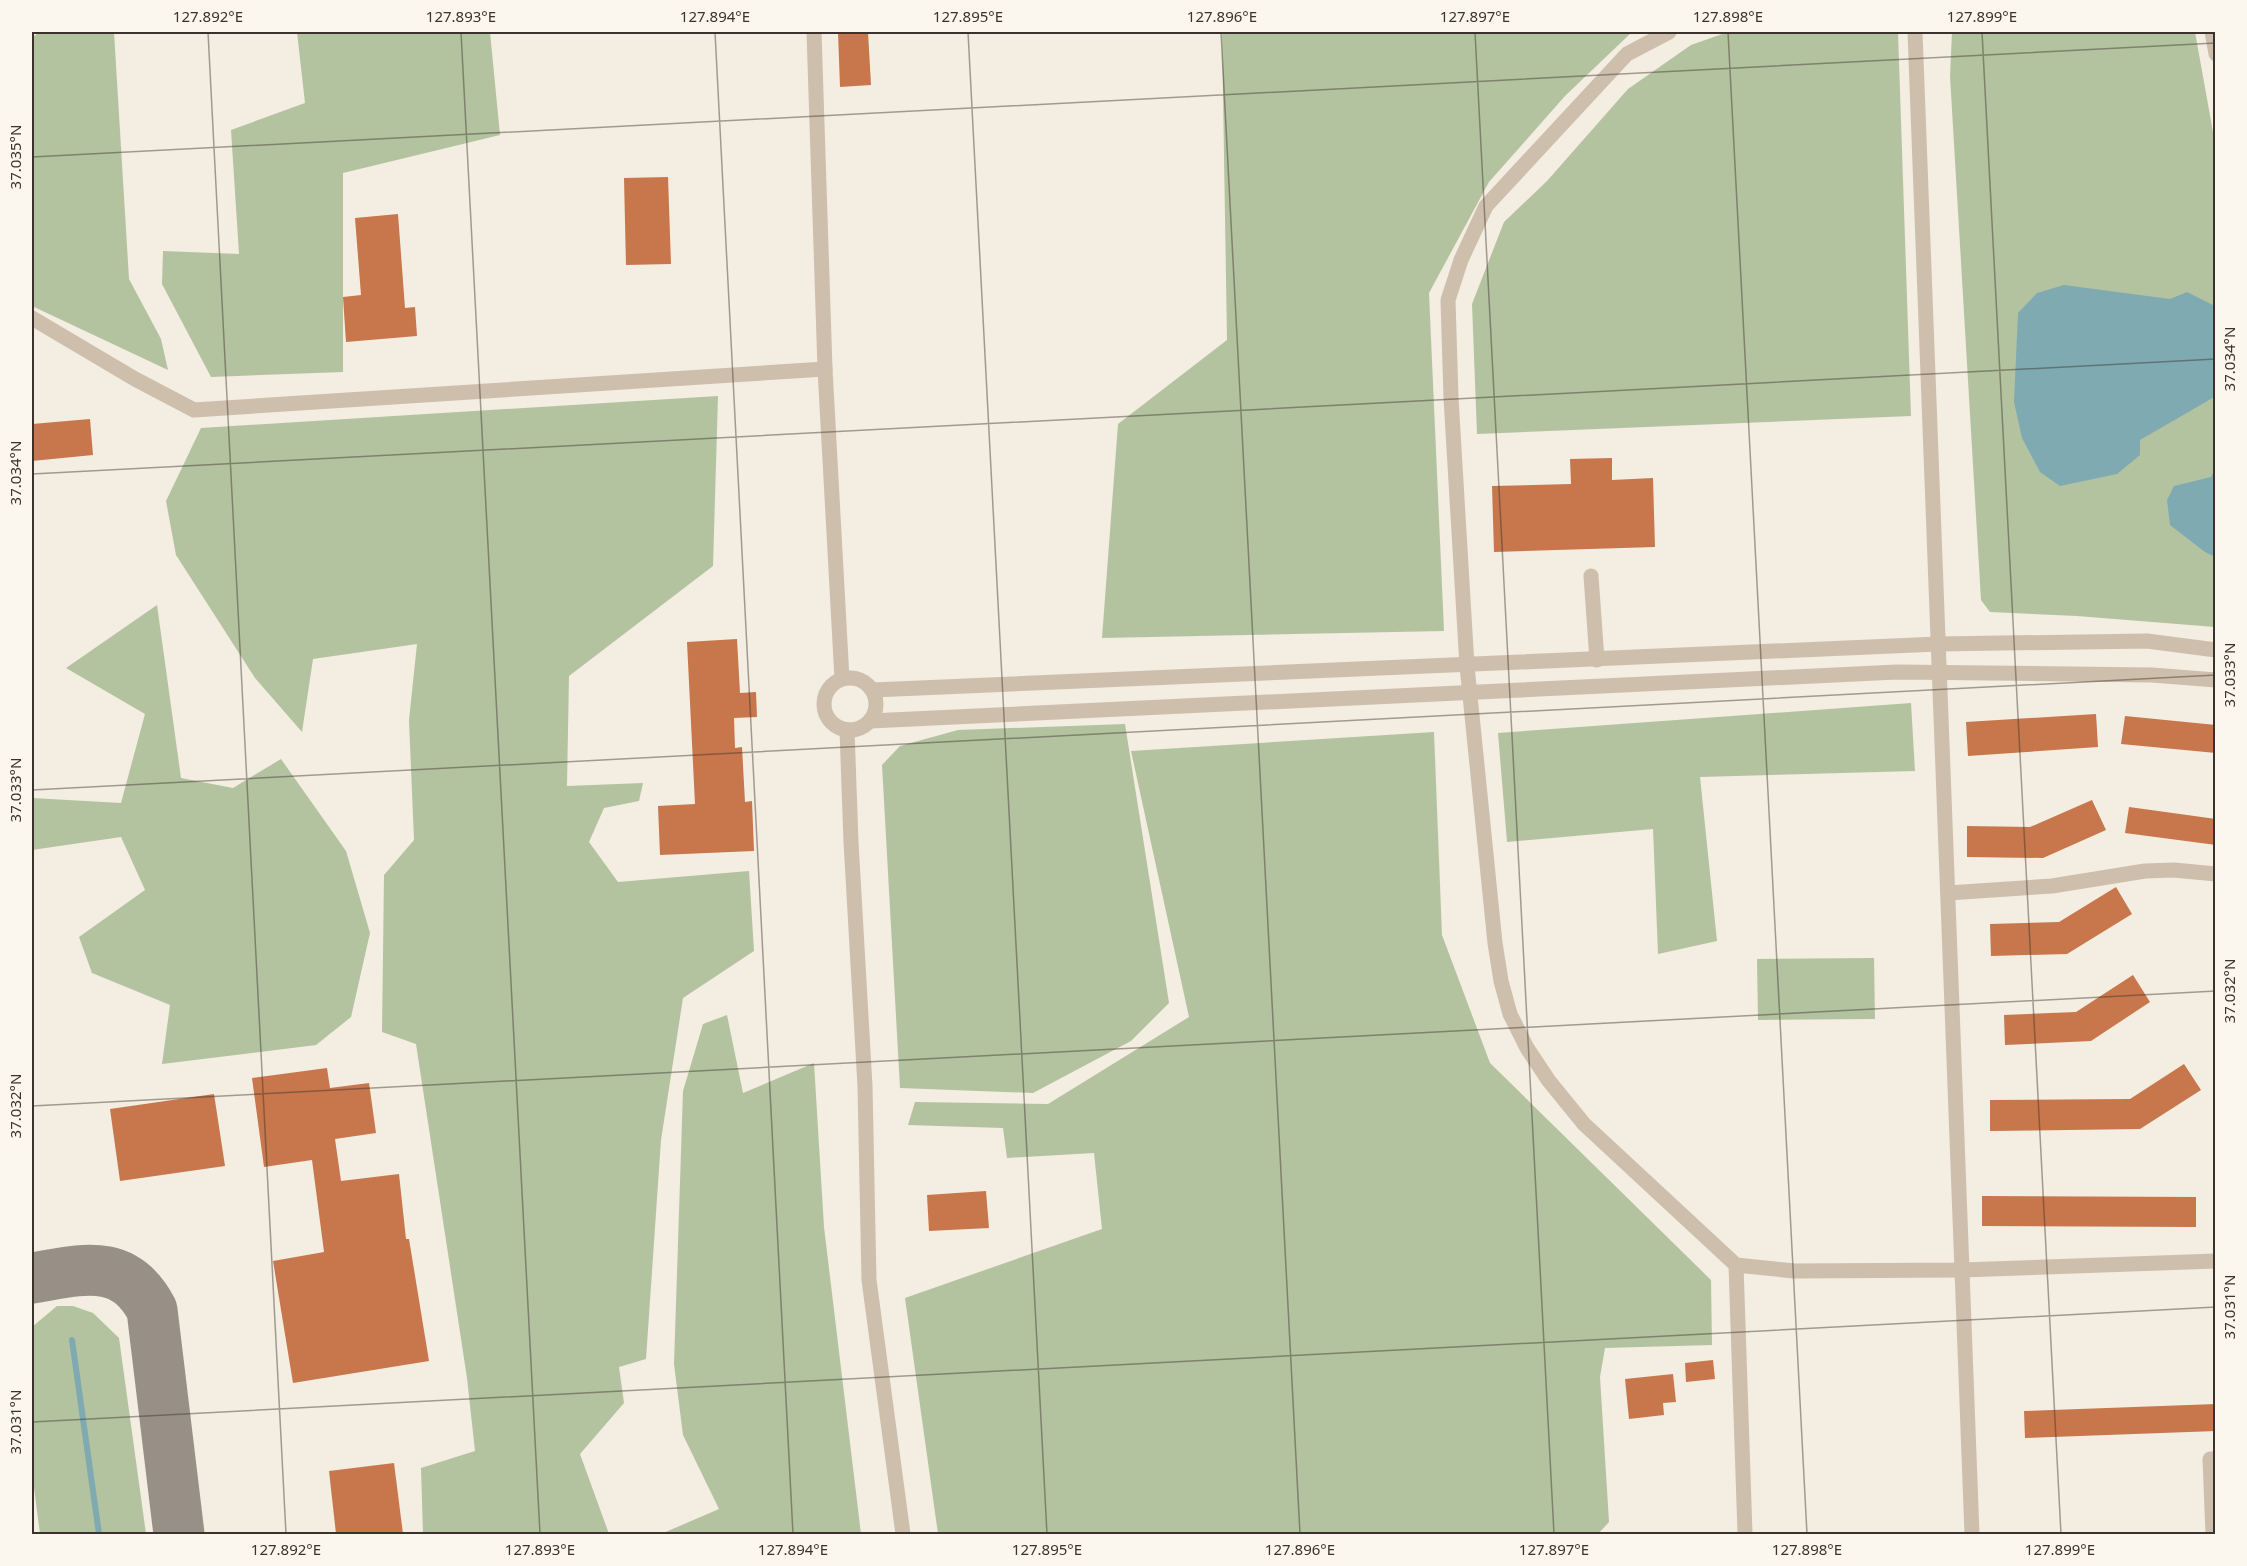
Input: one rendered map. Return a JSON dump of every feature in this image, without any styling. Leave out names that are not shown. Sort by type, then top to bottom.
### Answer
[{"type":"street","points":[[814,32],[825,369],[842,679]]},
{"type":"street","points":[[1669,32],[1627,54],[1486,206],[1461,260],[1448,300],[1467,666],[1494,943],[1510,1014],[1527,1048],[1549,1081],[1584,1124],[1736,1265],[1794,1271],[1962,1270],[2216,1261]]},
{"type":"street","points":[[1915,32],[1972,1534]]},
{"type":"street","points":[[2212,32],[2216,54]]},
{"type":"street","points":[[32,318],[135,379],[194,410],[825,369]]},
{"type":"street","points":[[1591,576],[1597,660]]},
{"type":"street","points":[[873,690],[1938,644],[2147,640],[2216,650]]},
{"type":"street","points":[[870,721],[877,706],[873,690],[860,679],[850,677],[842,679],[828,690],[824,698],[824,707],[832,723],[847,730],[856,730],[870,721],[1939,671],[2152,675],[2216,680]]},
{"type":"street","points":[[847,730],[865,1086],[869,1280],[903,1534]]},
{"type":"street","points":[[1948,893],[2052,886],[2145,871],[2174,870],[2216,874]]},
{"type":"street","points":[[1736,1265],[1745,1534]]},
{"type":"street","points":[[2213,1534],[2210,1459],[2216,1459]]},
{"type":"green space","points":[[39,32],[114,32],[129,279],[161,339],[168,370],[32,306],[32,38]]},
{"type":"green space","points":[[297,32],[490,32],[500,135],[343,173],[343,372],[211,377],[162,284],[163,251],[239,254],[231,130],[305,103]]},
{"type":"green space","points":[[1222,32],[1632,32],[1565,96],[1489,182],[1429,293],[1444,631],[1102,638],[1118,424],[1227,340]]},
{"type":"green space","points":[[1728,32],[1898,32],[1911,416],[1477,434],[1472,304],[1504,222],[1547,181],[1628,89],[1691,45]]},
{"type":"green space","points":[[1952,32],[2195,32],[2216,149],[2215,627],[1990,612],[1981,600],[1950,76]]},
{"type":"green space","points":[[718,396],[713,566],[569,676],[567,786],[643,783],[639,801],[604,808],[589,842],[618,882],[749,871],[754,951],[683,998],[661,1140],[646,1359],[619,1367],[624,1403],[580,1454],[609,1534],[423,1534],[421,1468],[475,1451],[467,1378],[416,1044],[382,1032],[384,875],[414,840],[409,720],[417,644],[313,659],[302,732],[255,678],[176,555],[166,501],[201,428]]},
{"type":"green space","points":[[157,605],[181,778],[233,788],[281,759],[346,851],[370,933],[351,1017],[316,1045],[162,1064],[170,1005],[92,973],[79,937],[145,890],[121,837],[32,850],[32,798],[121,803],[145,714],[66,668]]},
{"type":"green space","points":[[1911,703],[1915,771],[1700,777],[1717,941],[1658,954],[1653,829],[1507,842],[1498,733]]},
{"type":"green space","points":[[1125,724],[1169,1003],[1131,1041],[1033,1093],[900,1088],[882,765],[900,746],[958,730]]},
{"type":"green space","points":[[1434,732],[1442,935],[1490,1063],[1711,1280],[1712,1345],[1605,1348],[1600,1377],[1609,1522],[1598,1534],[938,1534],[905,1298],[1102,1229],[1094,1153],[1007,1158],[1003,1128],[908,1125],[915,1102],[1048,1104],[1189,1017],[1131,751]]},
{"type":"green space","points":[[1874,958],[1875,1019],[1758,1020],[1757,959]]},
{"type":"green space","points":[[727,1015],[743,1093],[814,1063],[824,1227],[861,1534],[661,1534],[719,1509],[683,1435],[674,1364],[683,1091],[703,1024]]},
{"type":"green space","points":[[57,1306],[73,1306],[93,1313],[119,1338],[146,1534],[40,1534],[32,1472],[32,1327]]},
{"type":"water","points":[[2064,285],[2170,299],[2187,292],[2215,306],[2216,396],[2140,440],[2140,455],[2117,474],[2060,486],[2040,472],[2022,438],[2014,402],[2018,313],[2037,293]]},
{"type":"water","points":[[2215,469],[2215,557],[2170,525],[2167,500],[2174,486],[2211,477]]},
{"type":"building","points":[[838,32],[868,32],[871,85],[840,87]]},
{"type":"building","points":[[668,177],[671,264],[626,265],[624,178]]},
{"type":"building","points":[[398,214],[405,308],[415,307],[417,336],[346,342],[343,297],[361,295],[355,218]]},
{"type":"building","points":[[90,419],[93,455],[32,461],[32,424]]},
{"type":"building","points":[[1612,458],[1612,480],[1653,478],[1655,547],[1494,552],[1492,486],[1571,484],[1570,459]]},
{"type":"building","points":[[737,639],[740,693],[756,692],[757,717],[734,718],[735,748],[742,747],[745,802],[752,801],[754,851],[660,855],[658,806],[695,804],[687,642]]},
{"type":"building","points":[[2096,714],[2098,747],[1968,756],[1966,722]]},
{"type":"building","points":[[2125,716],[2216,725],[2216,753],[2121,744]]},
{"type":"building","points":[[2092,800],[2106,830],[2043,858],[1967,857],[1967,826],[2030,827]]},
{"type":"building","points":[[2129,807],[2216,819],[2216,845],[2125,833]]},
{"type":"building","points":[[2116,887],[2132,914],[2067,954],[1991,956],[1990,924],[2059,922]]},
{"type":"building","points":[[2133,975],[2150,1002],[2091,1041],[2005,1045],[2004,1015],[2076,1012]]},
{"type":"building","points":[[2184,1064],[2201,1090],[2140,1129],[1990,1131],[1990,1100],[2130,1099]]},
{"type":"building","points":[[327,1068],[330,1088],[369,1083],[376,1133],[335,1139],[341,1181],[399,1174],[406,1239],[409,1239],[429,1361],[293,1383],[273,1261],[324,1252],[312,1160],[264,1167],[252,1078]]},
{"type":"building","points":[[214,1094],[225,1166],[120,1181],[110,1109]]},
{"type":"building","points":[[986,1191],[989,1228],[929,1231],[927,1195]]},
{"type":"building","points":[[1982,1196],[2196,1197],[2196,1227],[1982,1226]]},
{"type":"building","points":[[1713,1360],[1715,1379],[1686,1382],[1685,1363]]},
{"type":"building","points":[[1673,1374],[1676,1402],[1663,1403],[1664,1415],[1629,1419],[1625,1379]]},
{"type":"building","points":[[2216,1404],[2216,1431],[2025,1438],[2024,1411]]},
{"type":"building","points":[[394,1463],[403,1534],[336,1534],[329,1471]]},
{"type":"waterway","points":[[72,1340],[99,1534]]},
{"type":"taxiway","points":[[32,1278],[84,1270],[115,1274],[128,1281],[141,1293],[152,1310],[179,1534]]}]
